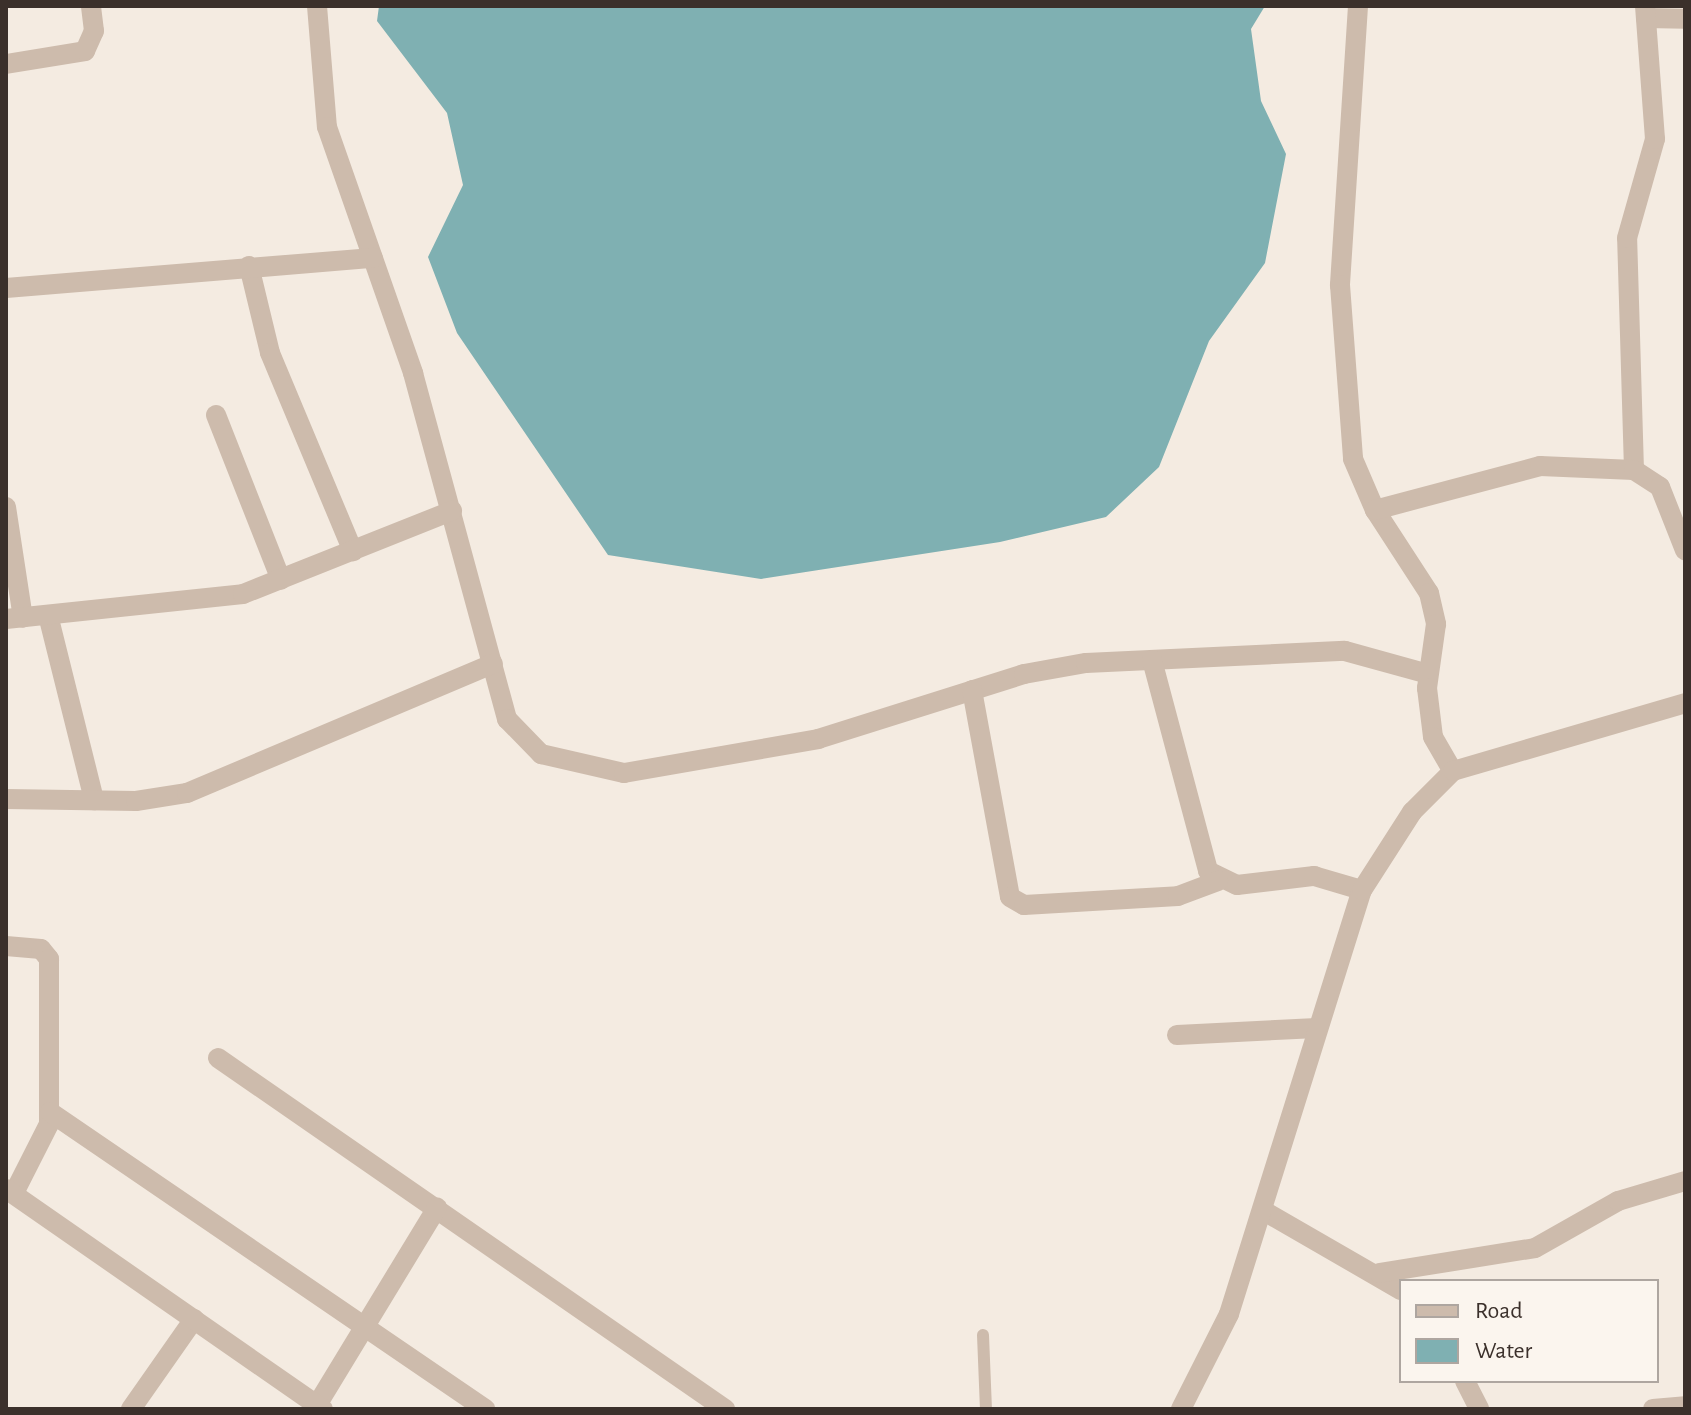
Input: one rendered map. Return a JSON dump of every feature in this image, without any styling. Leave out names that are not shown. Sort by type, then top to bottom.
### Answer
[{"type":"street","points":[[6,64],[85,51],[94,31],[91,6]]},
{"type":"street","points":[[317,6],[327,127],[373,258],[452,511],[507,719],[541,754],[624,773],[818,739],[972,690],[1086,663],[1345,651],[1428,674]]},
{"type":"street","points":[[1358,6],[1340,285],[1353,459],[1375,510],[1429,593],[1436,624],[1428,674],[1433,737],[1453,771]]},
{"type":"street","points":[[1634,470],[1627,238],[1655,139],[1646,12],[1685,19]]},
{"type":"street","points":[[6,288],[373,258]]},
{"type":"street","points":[[249,266],[270,353],[353,551]]},
{"type":"street","points":[[216,415],[281,580]]},
{"type":"street","points":[[1375,510],[1540,466],[1634,470],[1660,487],[1685,550]]},
{"type":"street","points":[[6,507],[14,618],[227,598],[281,580],[452,511]]},
{"type":"street","points":[[48,615],[94,800]]},
{"type":"street","points":[[1152,660],[1208,871],[1218,881]]},
{"type":"street","points":[[6,799],[162,799],[196,790],[493,664]]},
{"type":"street","points":[[972,690],[1010,897],[1024,905],[1178,896],[1218,881],[1314,876],[1362,890]]},
{"type":"street","points":[[1181,1409],[1229,1314],[1264,1211],[1317,1028],[1362,890],[1412,812],[1453,771],[1685,703]]},
{"type":"street","points":[[6,946],[41,949],[49,959],[50,1112],[46,1135],[10,1191],[194,1319],[310,1405],[366,1329],[437,1208]]},
{"type":"street","points":[[1177,1035],[1317,1028]]},
{"type":"street","points":[[218,1058],[725,1409]]},
{"type":"street","points":[[50,1112],[485,1409]]},
{"type":"street","points":[[1379,1273],[1535,1248],[1618,1201],[1685,1181]]},
{"type":"street","points":[[1264,1211],[1379,1273],[1399,1288]]},
{"type":"street","points":[[131,1409],[194,1319]]},
{"type":"street","points":[[1466,1383],[1479,1409]]},
{"type":"street","points":[[1653,1409],[1685,1406]]},
{"type":"lane","points":[[983,1335],[986,1409]]},
{"type":"water","points":[[379,6],[1265,6],[1251,29],[1261,101],[1286,154],[1265,263],[1209,341],[1159,467],[1106,517],[1000,542],[761,579],[608,555],[457,333],[428,257],[463,185],[447,113],[377,21]]}]
